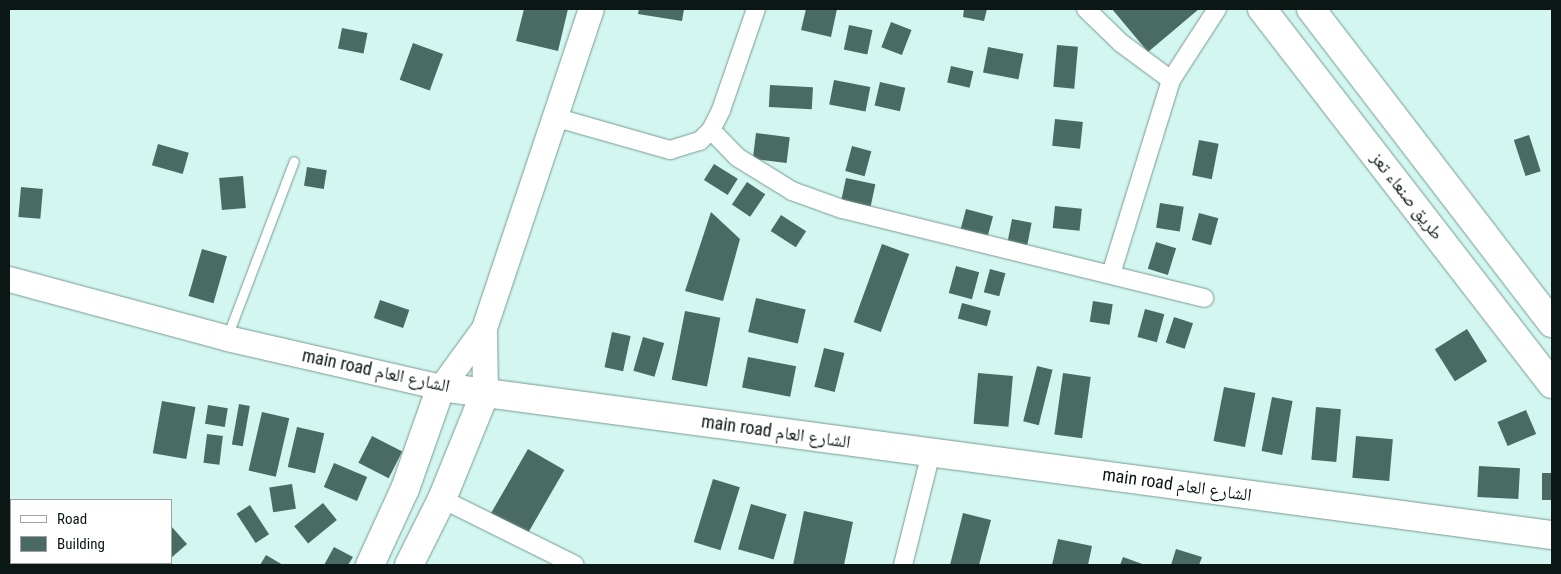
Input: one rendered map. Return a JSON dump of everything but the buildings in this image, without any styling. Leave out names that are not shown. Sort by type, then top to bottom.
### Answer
[{"type":"highway","name":"طريق صنعاء تعز","points":[[1262,9],[1552,384]]},
{"type":"highway","points":[[1312,9],[1552,323]]},
{"type":"highway","points":[[370,565],[405,489],[441,387]]},
{"type":"highway","name":"main road الشارع العام","points":[[441,387],[1552,535]]},
{"type":"highway","points":[[409,565],[442,499],[485,393]]},
{"type":"main road","points":[[441,387],[484,328],[590,9]]},
{"type":"main road","name":"main road الشارع العام","points":[[9,279],[227,338],[441,387]]},
{"type":"main road","points":[[484,328],[485,393]]},
{"type":"street","points":[[554,117],[670,150],[700,141],[711,130],[756,9]]},
{"type":"street","points":[[1086,9],[1121,43],[1171,80]]},
{"type":"street","points":[[1111,274],[1171,80],[1217,9]]},
{"type":"street","points":[[711,130],[737,157],[792,191],[842,209],[1204,298]]},
{"type":"street","points":[[903,565],[931,453]]},
{"type":"street","points":[[442,499],[575,565]]},
{"type":"lane","points":[[227,338],[294,161]]}]
